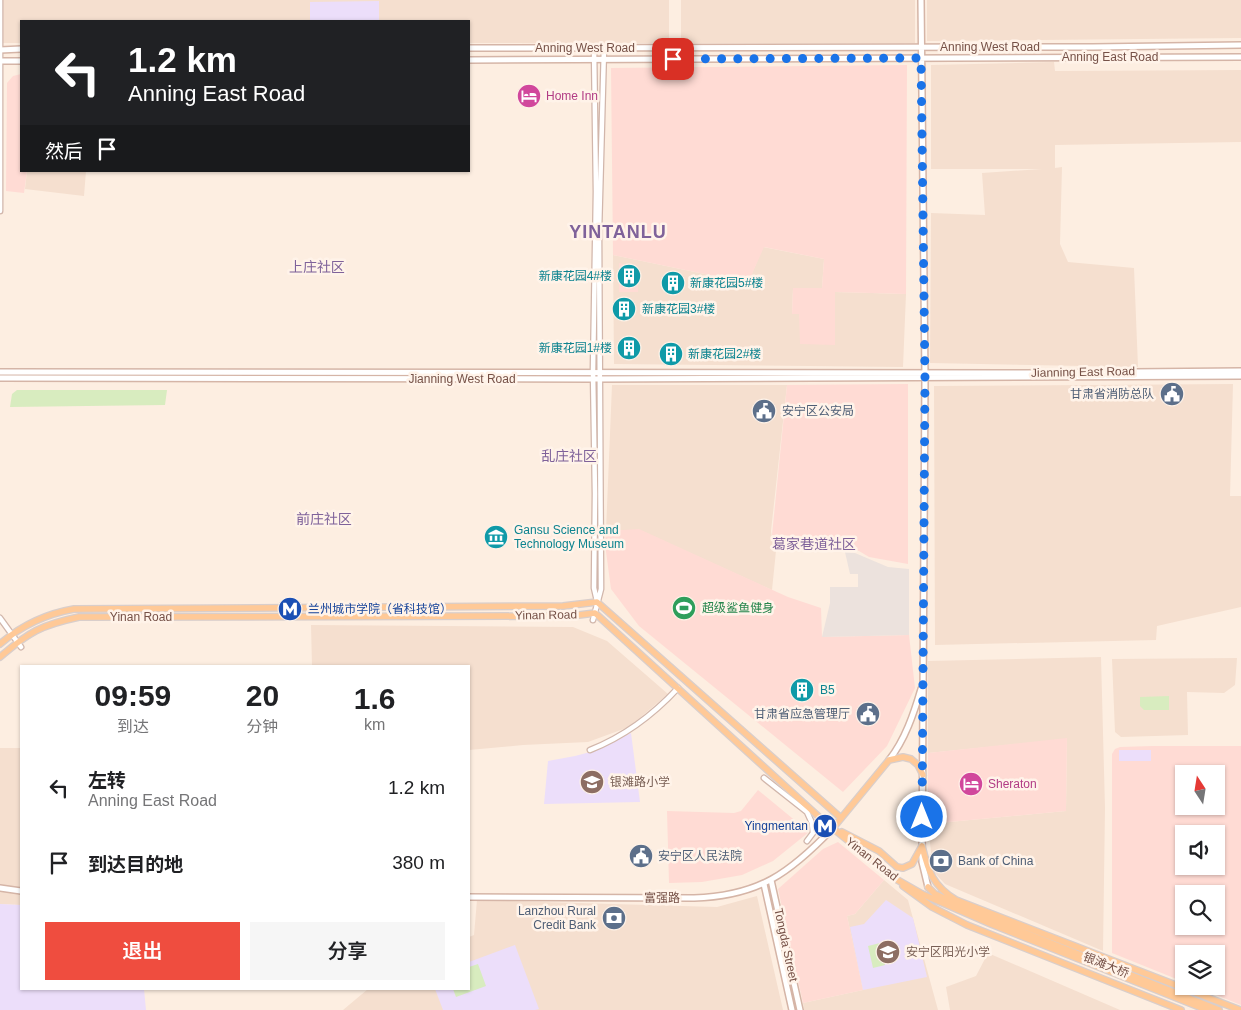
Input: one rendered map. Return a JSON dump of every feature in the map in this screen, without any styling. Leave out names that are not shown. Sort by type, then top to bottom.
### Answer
[{"type":"main road","points":[[922,0],[925,375],[922,862],[928,886],[936,894],[992,922]]},
{"type":"main road","name":"Anning West Road","points":[[470,48],[1241,45]]},
{"type":"main road","points":[[570,58],[574,53],[571,48]]},
{"type":"main road","points":[[623,58],[621,54],[624,48]]},
{"type":"main road","points":[[0,50],[20,49]]},
{"type":"main road","name":"Anning East Road","points":[[470,60],[570,58],[1241,57]]},
{"type":"main road","points":[[0,61],[20,61]]},
{"type":"main road","name":"Jianning West Road","points":[[0,372],[600,371],[925,375]]},
{"type":"main road","name":"Jianning East Road","points":[[925,375],[1241,371]]},
{"type":"main road","name":"Jianning East Road","points":[[925,375],[1241,376]]},
{"type":"main road","name":"Jianning West Road","points":[[0,378],[593,379],[925,375]]},
{"type":"main road","points":[[597,602],[842,818]]},
{"type":"main road","name":"Yinan Road","points":[[0,644],[11,634],[40,617],[74,608],[563,606],[597,602]]},
{"type":"main road","name":"Yinan Road","points":[[0,658],[34,630],[79,617],[571,616],[595,612],[833,828],[894,878],[922,894],[992,922]]},
{"type":"main road","points":[[922,846],[912,864],[903,868],[897,867],[879,851],[833,828],[895,752],[905,732],[923,684]]},
{"type":"main road","points":[[888,760],[903,757],[911,758],[918,765],[923,775]]},
{"type":"main road","name":"富强路","points":[[470,897],[708,898],[727,895],[764,884],[771,880],[803,858],[833,828]]},
{"type":"main road","points":[[922,846],[928,868],[934,880],[947,894],[956,900],[1240,1010]]},
{"type":"main road","points":[[894,878],[908,891],[932,907],[967,925],[1181,1010]]},
{"type":"main road","name":"Tongda Street","points":[[771,880],[800,1010]]},
{"type":"main road","name":"Tongda Street","points":[[764,884],[792,1010]]},
{"type":"main road","points":[[0,888],[20,892]]},
{"type":"main road","name":"银滩大桥","points":[[992,922],[1207,1010]]},
{"type":"main road","name":"银滩大桥","points":[[992,922],[1219,1010]]},
{"type":"street","points":[[0,0],[0,211]]},
{"type":"street","points":[[594,48],[596,192],[593,371],[594,588],[597,602]]},
{"type":"street","points":[[593,620],[601,589],[600,232],[604,48]]},
{"type":"street","points":[[0,618],[19,644]]},
{"type":"street","points":[[590,750],[608,743],[627,732],[678,688]]},
{"type":"street","points":[[764,778],[807,812],[833,828]]},
{"type":"street","points":[[807,812],[812,823],[813,833],[807,841]]},
{"type":"shaded area","points":[[1,0],[669,0],[669,43],[470,43],[470,20],[20,20],[20,43],[1,43]]},
{"type":"shaded area","points":[[681,0],[915,0],[915,43],[681,43]]},
{"type":"shaded area","points":[[927,0],[1241,0],[1241,38],[927,41]]},
{"type":"shaded area","points":[[379,1],[379,20],[310,20],[310,2]]},
{"type":"shaded area","points":[[1054,62],[1055,71],[1241,70],[1241,142],[1055,145],[1055,168],[1062,167],[1060,244],[1068,262],[1134,268],[1138,367],[930,363],[931,213],[985,215],[982,173],[1042,169],[931,169],[931,65]]},
{"type":"shaded area","points":[[907,65],[906,294],[835,292],[835,345],[800,344],[799,314],[792,314],[793,288],[822,288],[824,259],[764,247],[748,283],[613,255],[611,68]]},
{"type":"shaded area","points":[[20,74],[20,172],[27,172],[24,193],[6,191],[7,83],[13,76]]},
{"type":"shaded area","points":[[27,172],[86,172],[84,196],[25,189]]},
{"type":"shaded area","points":[[763,247],[824,259],[822,288],[793,288],[792,314],[799,314],[835,292],[906,294],[903,367],[614,364],[613,255],[748,283]]},
{"type":"shaded area","points":[[619,263],[638,267],[638,292],[619,292]]},
{"type":"shaded area","points":[[908,384],[908,564],[869,557],[859,551],[812,541],[809,537],[772,535],[787,385]]},
{"type":"shaded area","points":[[1233,384],[1230,496],[1241,496],[1241,607],[1157,626],[1156,640],[935,645],[934,386]]},
{"type":"shaded area","points":[[612,385],[787,385],[771,531],[772,540],[777,541],[772,590],[639,530],[606,531]]},
{"type":"shaded area","points":[[639,529],[788,597],[821,608],[822,637],[909,635],[915,688],[887,746],[843,792],[639,626],[611,589],[605,544],[606,531]]},
{"type":"shaded area","points":[[845,552],[855,553],[888,567],[909,569],[909,635],[822,637],[830,603],[830,587],[858,587],[858,574],[850,574]]},
{"type":"shaded area","points":[[311,625],[573,627],[607,641],[668,694],[629,727],[588,742],[470,750],[470,665],[312,665]]},
{"type":"shaded area","points":[[1101,657],[1105,808],[1103,951],[945,884],[933,871],[928,824],[1066,811],[1067,739],[928,753],[928,661]]},
{"type":"shaded area","points":[[1237,658],[1235,685],[1224,693],[1187,692],[1188,735],[1121,737],[1115,732],[1112,659]]},
{"type":"shaded area","name":"银滩路小学","points":[[631,733],[640,802],[544,804],[548,761],[594,751]]},
{"type":"shaded area","points":[[1067,738],[1066,811],[928,824],[928,753]]},
{"type":"shaded area","points":[[1152,746],[1241,746],[1241,1005],[1216,995],[1225,995],[1225,945],[1175,945],[1175,978],[1112,953],[1112,754],[1115,749],[1120,747]]},
{"type":"shaded area","points":[[0,748],[20,748],[20,905],[0,904]]},
{"type":"shaded area","points":[[1119,750],[1151,750],[1151,761],[1119,761]]},
{"type":"shaded area","points":[[758,790],[809,832],[773,861],[742,875],[702,882],[669,883],[667,811],[734,813],[741,811]]},
{"type":"shaded area","points":[[838,842],[884,880],[855,914],[847,916],[863,990],[803,1003],[778,889],[823,849]]},
{"type":"shaded area","points":[[884,880],[908,900],[938,1010],[804,1010],[803,1003],[863,990],[847,916],[855,914]]},
{"type":"shaded area","points":[[757,896],[783,1010],[343,1010],[367,990],[470,990],[470,937],[474,935],[477,900],[717,907]]},
{"type":"shaded area","name":"安宁区阳光小学","points":[[886,900],[913,918],[927,977],[863,990],[850,927],[864,924]]},
{"type":"shaded area","points":[[0,904],[20,905],[20,990],[144,990],[146,1010],[0,1010]]},
{"type":"shaded area","points":[[515,945],[539,1009],[443,1010],[435,990],[470,990],[470,962]]},
{"type":"shaded area","points":[[988,953],[1120,1010],[950,1010],[946,987],[976,976]]},
{"type":"green space","points":[[17,390],[167,390],[165,405],[10,407],[12,394]]},
{"type":"green space","points":[[1169,696],[1169,710],[1144,710],[1140,706],[1140,697]]},
{"type":"green space","points":[[880,943],[885,965],[873,968],[868,946]]},
{"type":"green space","points":[[478,964],[486,986],[456,997],[453,990],[470,990],[470,967]]},
{"type":"place","name":"Home Inn","points":[[529,96]]},
{"type":"place","name":"新康花园4#楼","points":[[629,276]]},
{"type":"place","name":"新康花园5#楼","points":[[673,283]]},
{"type":"place","name":"新康花园3#楼","points":[[624,309]]},
{"type":"place","name":"新康花园1#楼","points":[[629,348]]},
{"type":"place","name":"新康花园2#楼","points":[[671,354]]},
{"type":"place","name":"甘肃省消防总队","points":[[1172,394]]},
{"type":"place","name":"安宁区公安局","points":[[764,411]]},
{"type":"place","name":"Gansu Science and Technology Museum","points":[[496,537]]},
{"type":"place","name":"超级鲨鱼健身","points":[[684,608]]},
{"type":"place","name":"兰州城市学院（省科技馆）","points":[[290,609]]},
{"type":"place","name":"B5","points":[[802,690]]},
{"type":"place","name":"甘肃省应急管理厅","points":[[868,714]]},
{"type":"place","name":"银滩路小学","points":[[592,782]]},
{"type":"place","name":"Sheraton","points":[[971,784]]},
{"type":"place","name":"Yingmentan","points":[[825,826]]},
{"type":"place","name":"安宁区人民法院","points":[[641,856]]},
{"type":"place","name":"Bank of China","points":[[941,861]]},
{"type":"place","name":"Lanzhou Rural Credit Bank","points":[[614,918]]},
{"type":"place","name":"安宁区阳光小学","points":[[888,952]]},
{"type":"district","name":"YINTANLU","points":[[618,232]]},
{"type":"district","name":"上庄社区","points":[[317,267]]},
{"type":"district","name":"乱庄社区","points":[[569,456]]},
{"type":"district","name":"前庄社区","points":[[324,519]]},
{"type":"district","name":"葛家巷道社区","points":[[814,544]]},
{"type":"route","points":[[673,59],[921,58],[925,378],[922,817]]}]
